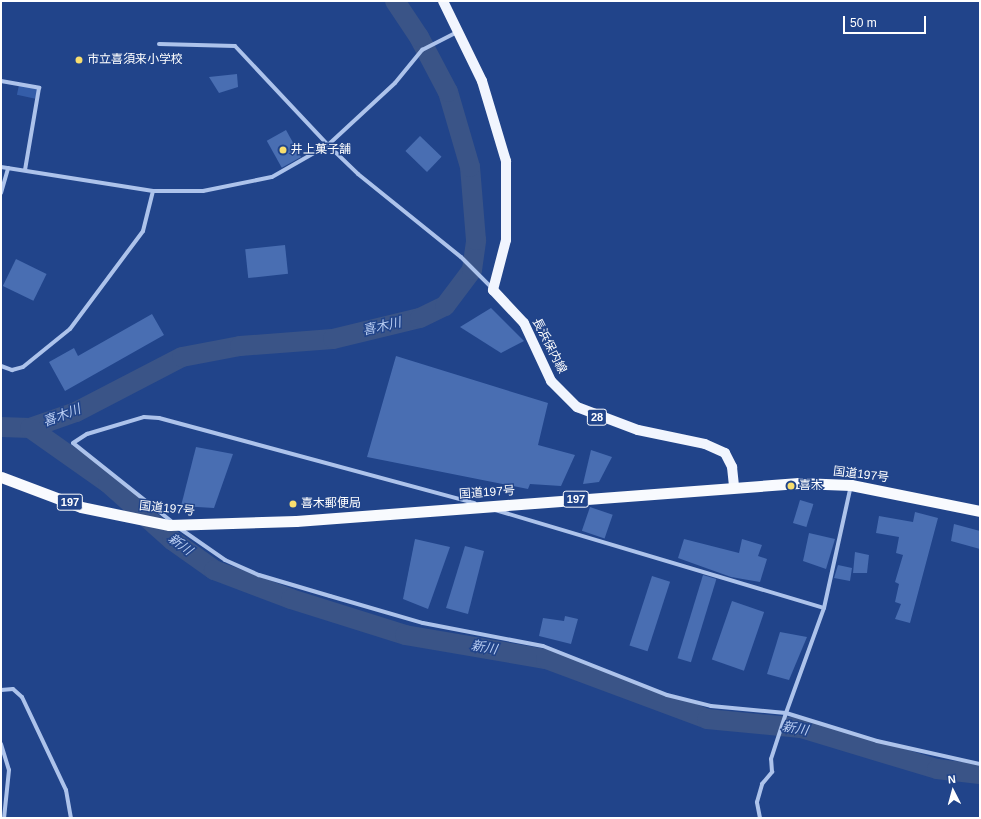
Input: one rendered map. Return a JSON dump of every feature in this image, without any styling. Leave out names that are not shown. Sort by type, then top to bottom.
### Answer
[{"type":"highway","name":"国道197号","points":[[1,477],[81,507],[172,525],[296,521],[734,486],[851,485],[980,511]]},
{"type":"main road","points":[[443,1],[455,34],[482,81],[506,161],[506,240],[491,287]]},
{"type":"main road","name":"長浜保内線","points":[[491,287],[524,323],[551,381],[577,407],[638,430],[705,444],[725,453],[732,467],[734,486]]},
{"type":"street","points":[[1,167],[153,191],[203,191],[272,178],[328,145],[395,83],[422,50],[455,34]]},
{"type":"street","points":[[159,44],[235,46],[328,145],[358,174],[461,257],[491,287]]},
{"type":"street","points":[[1,81],[39,88],[25,170]]},
{"type":"street","points":[[1,193],[8,168]]},
{"type":"street","points":[[1,366],[12,370],[23,367],[70,329],[143,231],[153,191]]},
{"type":"street","points":[[824,608],[506,516],[485,506],[159,418],[144,417],[88,434],[73,443],[172,525],[212,552],[266,577],[423,623],[544,646],[667,695],[711,706],[786,713],[877,741],[980,764]]},
{"type":"street","points":[[760,818],[757,802],[762,784],[772,772],[771,759],[824,608],[851,485]]},
{"type":"street","points":[[1,690],[13,689],[22,697],[66,790],[71,818]]},
{"type":"street","points":[[1,744],[9,770],[4,818]]},
{"type":"shaded area","points":[[19,85],[38,89],[36,99],[17,95]]},
{"type":"building","points":[[237,74],[238,87],[219,93],[209,77]]},
{"type":"building","name":"井上菓子舗","points":[[286,130],[301,157],[282,168],[267,141]]},
{"type":"building","points":[[420,136],[442,157],[427,172],[405,151]]},
{"type":"building","points":[[285,245],[288,274],[248,278],[245,249]]},
{"type":"building","points":[[16,259],[47,274],[33,301],[3,286]]},
{"type":"building","points":[[491,308],[524,341],[501,353],[460,327]]},
{"type":"building","points":[[152,314],[164,335],[65,391],[49,362],[74,348],[78,356]]},
{"type":"building","points":[[396,356],[548,403],[538,445],[575,455],[561,486],[530,484],[528,489],[367,457]]},
{"type":"building","points":[[196,447],[233,454],[214,508],[181,506]]},
{"type":"building","points":[[591,450],[612,457],[599,482],[583,484]]},
{"type":"building","points":[[800,500],[813,504],[806,527],[793,523]]},
{"type":"building","points":[[590,507],[613,515],[605,538],[582,531]]},
{"type":"building","points":[[915,512],[938,518],[910,623],[895,619],[901,604],[895,602],[899,584],[895,582],[903,555],[896,553],[899,537],[876,533],[879,516],[913,522]]},
{"type":"building","points":[[954,524],[980,531],[980,549],[951,541]]},
{"type":"building","points":[[809,533],[835,539],[826,569],[803,561]]},
{"type":"building","points":[[415,539],[450,547],[428,609],[403,599]]},
{"type":"building","points":[[684,539],[739,553],[742,539],[762,545],[758,556],[767,559],[760,582],[731,577],[678,558]]},
{"type":"building","points":[[465,546],[484,551],[468,614],[446,608]]},
{"type":"building","points":[[855,552],[869,555],[867,573],[853,573]]},
{"type":"building","points":[[838,565],[852,568],[850,581],[834,578]]},
{"type":"building","points":[[703,575],[716,579],[691,662],[678,658]]},
{"type":"building","points":[[652,576],[670,582],[648,651],[629,645]]},
{"type":"building","points":[[732,601],[764,612],[744,671],[712,660]]},
{"type":"building","points":[[565,616],[578,619],[571,644],[539,636],[543,618],[564,621]]},
{"type":"building","points":[[780,632],[807,637],[789,680],[767,674]]},
{"type":"waterway","name":"喜木川","points":[[1,427],[30,428],[76,412],[182,357],[240,346],[333,339],[420,318],[445,306],[472,270],[476,240],[470,167],[448,92],[419,37],[395,1]]},
{"type":"waterway","name":"新川","points":[[30,428],[108,483],[172,540],[214,570],[291,599],[405,635],[546,659],[707,719],[801,728],[937,769],[980,774]]},
{"type":"place","name":"市立喜須来小学校","points":[[79,60]]},
{"type":"place","name":"井上菓子舗","points":[[283,150]]},
{"type":"place","name":"喜木","points":[[791,486]]},
{"type":"place","name":"喜木郵便局","points":[[293,504]]}]
